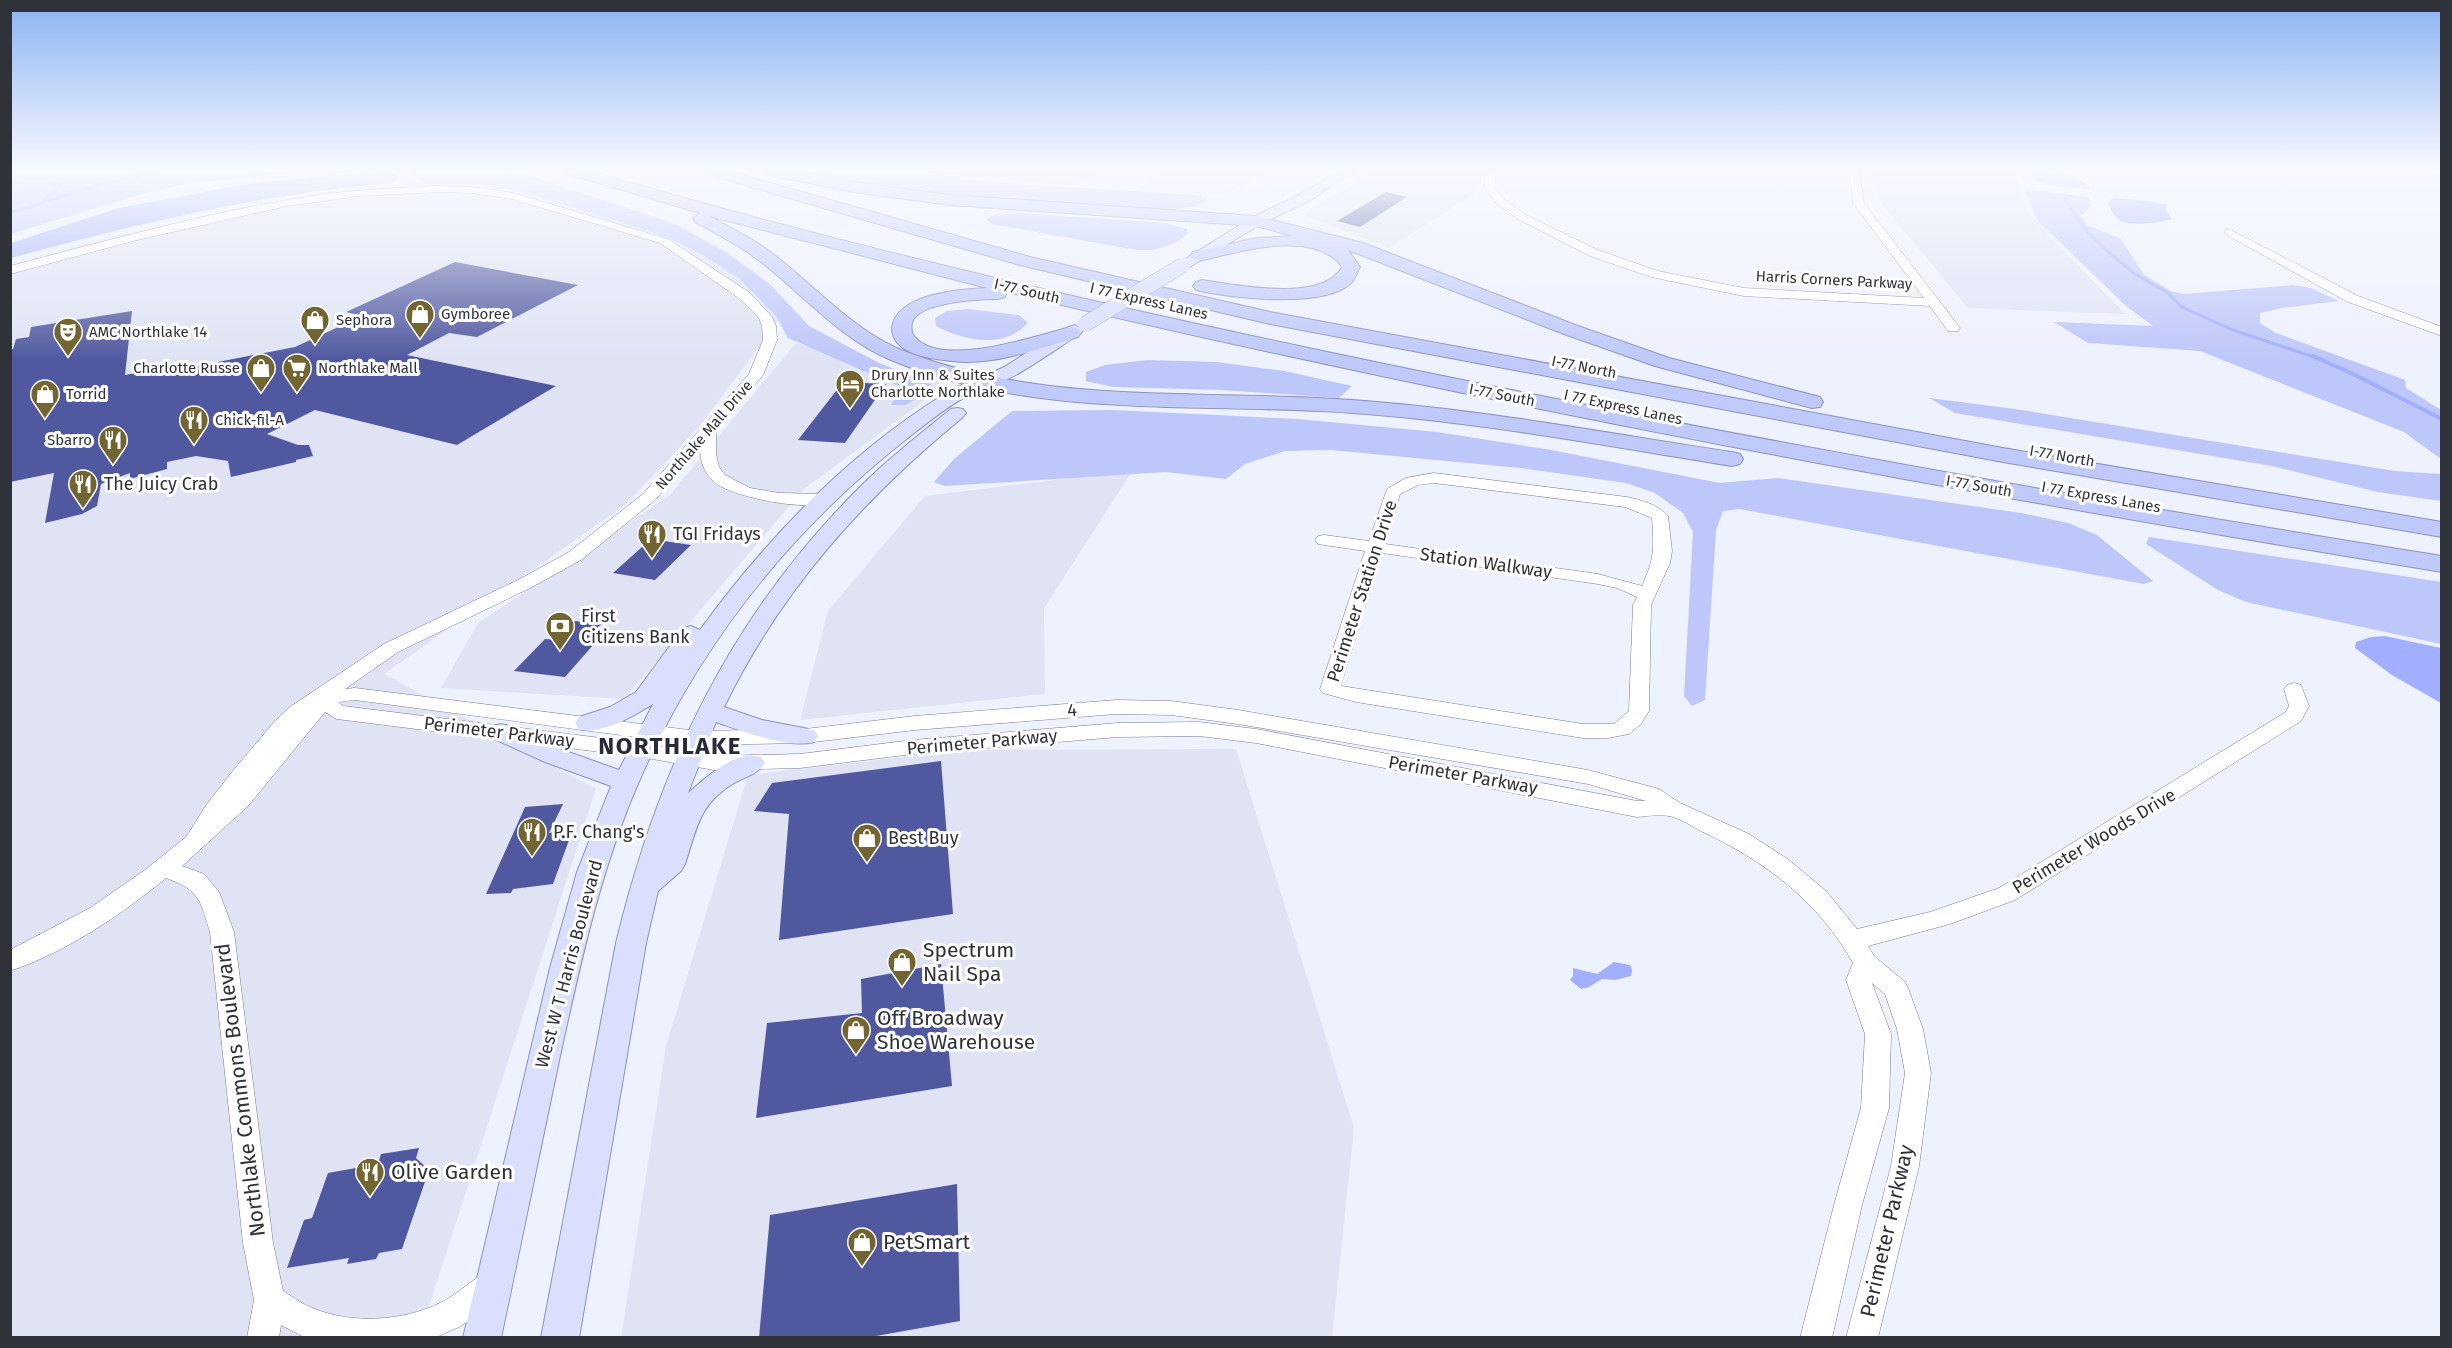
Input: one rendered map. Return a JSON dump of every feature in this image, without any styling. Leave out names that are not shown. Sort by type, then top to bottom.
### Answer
[{"type":"highway","points":[[728,234],[756,250],[836,319],[871,343],[918,363],[990,382],[1116,397],[1326,404],[1402,411],[1916,486],[2147,515]]},
{"type":"highway","name":"I-77 South","points":[[800,234],[1071,301],[1288,350],[1536,402],[1817,456],[2147,515],[2442,564]]},
{"type":"highway","name":"I 77 Express Lanes","points":[[846,234],[1587,399],[1990,478],[2442,553]]},
{"type":"highway","name":"I 77 Express Lanes","points":[[931,234],[1026,261],[1166,296],[1280,320],[2003,455],[2442,530]]},
{"type":"highway","name":"I-77 North","points":[[980,234],[1202,286],[1543,359],[2002,446],[2442,519]]},
{"type":"highway","points":[[1305,234],[1363,249],[1571,330],[1671,365],[1789,396],[2002,446]]},
{"type":"highway","points":[[1191,260],[1255,242],[1295,241],[1314,243],[1335,250],[1345,256],[1351,267],[1350,274],[1341,282],[1306,293],[1274,294],[1202,286]]},
{"type":"highway","points":[[1071,301],[994,293],[943,298],[918,308],[904,319],[901,328],[906,340],[918,348],[936,354],[959,356],[1007,351],[1078,328]]},
{"type":"main road","name":"West W T Harris Boulevard","points":[[483,1338],[569,950],[603,840],[646,740],[699,649],[746,584],[783,540],[824,499],[865,463],[969,387],[990,382],[1234,234]]},
{"type":"main road","name":"West W T Harris Boulevard","points":[[560,1338],[619,1001],[644,887],[677,785],[709,711],[750,639],[772,606],[843,517],[916,445],[987,392],[990,382]]},
{"type":"main road","points":[[588,723],[619,713],[645,698],[707,611],[746,584]]},
{"type":"main road","points":[[709,711],[759,728],[805,736]]},
{"type":"main road","points":[[501,732],[554,756],[626,782]]},
{"type":"main road","points":[[644,887],[671,864],[692,804],[723,778],[752,763]]},
{"type":"street","name":"Northlake Mall Drive","points":[[10,270],[149,234]]},
{"type":"street","name":"Northlake Mall Drive","points":[[10,961],[87,922],[165,869],[230,811],[314,715],[321,697],[367,663],[575,556],[650,497],[756,375],[771,334],[765,317],[745,296],[664,241],[640,234]]},
{"type":"street","name":"Harris Corners Parkway","points":[[1557,234],[1594,253],[1640,270],[1744,292],[1933,302]]},
{"type":"street","points":[[1882,234],[1953,328]]},
{"type":"street","points":[[2233,234],[2353,299],[2442,332]]},
{"type":"street","points":[[708,430],[711,468],[726,483],[756,495],[824,499]]},
{"type":"street","name":"Perimeter Station Drive","points":[[1418,479],[1456,480],[1627,502],[1660,516],[1663,550],[1661,563],[1646,594],[1641,623],[1639,711],[1631,725],[1616,731],[1583,731],[1356,696],[1330,689],[1375,547],[1393,492],[1404,484],[1418,479]]},
{"type":"street","name":"Station Walkway","points":[[1324,540],[1598,579],[1622,584],[1646,594]]},
{"type":"street","points":[[382,698],[362,690],[362,678],[373,664],[403,643]]},
{"type":"street","name":"Perimeter Woods Drive","points":[[1858,951],[1926,923],[1972,909],[2007,894],[2294,716],[2299,706],[2294,689]]},
{"type":"street","name":"Perimeter Parkway","points":[[321,697],[355,694],[588,723],[646,740]]},
{"type":"street","name":"Perimeter Parkway","points":[[321,697],[337,712],[501,732],[646,740],[693,748],[1028,714]]},
{"type":"street","name":"Perimeter Parkway","points":[[1116,707],[1171,708],[1238,717],[1588,777],[1651,794],[1672,808],[1741,840],[1780,866],[1818,897],[1858,951],[1895,988],[1910,1029],[1918,1073],[1905,1166],[1862,1338]]},
{"type":"street","name":"4","points":[[1028,714],[1116,707]]},
{"type":"street","name":"Perimeter Parkway","points":[[693,748],[714,763],[752,763],[800,761],[914,747],[1118,730],[1199,729],[1256,736],[1629,807],[1672,808]]},
{"type":"street","name":"Northlake Commons Boulevard","points":[[165,869],[196,880],[211,898],[222,932],[258,1243],[269,1300],[263,1338]]},
{"type":"street","points":[[1816,1338],[1848,1205],[1875,1108],[1878,1034],[1858,980],[1858,951]]},
{"type":"street","points":[[269,1300],[310,1323],[330,1330],[379,1333],[432,1323],[450,1315],[494,1283]]},
{"type":"shaded area","points":[[39,234],[102,234],[11,258],[11,243]]},
{"type":"shaded area","points":[[126,234],[670,234],[680,237],[788,308],[699,427],[625,505],[384,674],[596,789],[419,1337],[11,1338],[11,265],[83,243]]},
{"type":"shaded area","points":[[657,234],[693,234],[726,252],[770,284],[809,326],[879,363],[927,382],[935,388],[905,405],[891,405],[901,387],[788,338],[776,316],[739,278],[701,254]]},
{"type":"shaded area","points":[[1047,234],[1188,234],[1173,244],[1153,250],[1136,250]]},
{"type":"shaded area","points":[[1353,234],[1411,234],[1389,248]]},
{"type":"shaded area","points":[[1907,234],[2048,234],[2125,314],[1968,308]]},
{"type":"shaded area","points":[[2051,234],[2109,234],[2121,239],[2144,275],[2171,291],[2184,294],[2293,285],[2311,288],[2339,301],[2260,313],[2260,323],[2276,333],[2405,380],[2406,388],[2441,410],[2441,459],[2404,432],[2200,351],[2088,343],[2054,322],[2153,326],[2126,306]]},
{"type":"shaded area","points":[[968,309],[1019,315],[1028,323],[1007,337],[984,340],[959,336],[936,326],[935,318],[947,311]]},
{"type":"shaded area","points":[[796,343],[946,385],[805,488],[624,699],[441,688],[478,623],[669,496]]},
{"type":"shaded area","points":[[1147,360],[1217,362],[1284,371],[1352,386],[1339,398],[1222,390],[1113,387],[1086,381],[1086,372],[1105,365]]},
{"type":"shaded area","points":[[1929,398],[2015,409],[2395,471],[2441,474],[2441,501],[2378,492],[2272,466],[1955,413]]},
{"type":"shaded area","points":[[1113,410],[1297,419],[1437,432],[1551,450],[1720,483],[1778,478],[2021,513],[2068,523],[2097,535],[2153,581],[2144,584],[1739,509],[1723,511],[1716,530],[1705,700],[1692,706],[1684,696],[1693,532],[1683,513],[1655,493],[1626,483],[1520,468],[1331,450],[1285,451],[1245,464],[1226,479],[1166,472],[945,486],[934,482],[954,459],[1012,411]]},
{"type":"shaded area","points":[[1133,470],[1044,608],[1045,694],[800,720],[828,611],[925,496]]},
{"type":"shaded area","points":[[2149,537],[2441,582],[2441,644],[2246,602],[2218,590],[2146,544]]},
{"type":"shaded area","points":[[2385,636],[2441,648],[2441,703],[2392,675],[2355,648],[2356,642],[2371,637]]},
{"type":"shaded area","points":[[1236,749],[1354,1128],[1332,1337],[621,1338],[666,1046],[748,775],[962,750]]},
{"type":"shaded area","points":[[1614,962],[1630,965],[1631,976],[1615,980],[1602,979],[1581,989],[1570,980],[1573,976],[1573,968],[1597,974]]},
{"type":"building","name":"Northlake Mall","points":[[455,262],[578,285],[477,337],[449,333],[407,355],[556,386],[457,445],[315,410],[267,434],[298,445],[309,445],[313,456],[231,477],[228,461],[196,456],[167,462],[167,469],[130,479],[130,473],[101,484],[97,506],[82,514],[45,523],[54,473],[10,482],[10,350],[13,349],[16,339],[29,337],[31,327],[132,311],[125,375],[172,366],[172,371],[295,347],[362,316],[346,312]]},
{"type":"building","name":"Drury Inn & Suites Charlotte Northlake","points":[[843,382],[886,384],[845,443],[798,440]]},
{"type":"building","name":"TGI Fridays","points":[[651,539],[691,545],[655,580],[613,573]]},
{"type":"building","name":"First Citizens Bank","points":[[575,621],[601,624],[584,643],[594,644],[565,677],[514,671],[545,639],[558,640]]},
{"type":"building","name":"Best Buy","points":[[941,761],[953,914],[779,940],[789,814],[754,811],[772,783]]},
{"type":"building","name":"P.F. Chang's","points":[[563,804],[549,833],[573,829],[553,884],[513,889],[511,893],[486,894],[525,807]]},
{"type":"building","name":"Off Broadway Shoe Warehouse","points":[[941,964],[952,1086],[756,1118],[767,1023],[862,1013],[861,979]]},
{"type":"building","name":"Olive Garden","points":[[419,1148],[416,1158],[429,1170],[402,1249],[379,1253],[376,1259],[347,1264],[349,1258],[287,1268],[304,1220],[312,1218],[328,1173],[378,1164],[381,1154]]},
{"type":"building","name":"PetSmart","points":[[957,1184],[960,1321],[865,1338],[759,1338],[770,1215]]},
{"type":"waterway","points":[[2090,234],[2135,274],[2168,293],[2182,307],[2233,330],[2317,358]]},
{"type":"waterway","points":[[2313,356],[2442,419]]},
{"type":"place","name":"Gymboree","points":[[420,340]]},
{"type":"place","name":"Sephora","points":[[315,346]]},
{"type":"place","name":"AMC Northlake 14","points":[[68,358]]},
{"type":"place","name":"Charlotte Russe","points":[[261,394]]},
{"type":"place","name":"Northlake Mall","points":[[297,394]]},
{"type":"place","name":"Drury Inn & Suites Charlotte Northlake","points":[[850,410]]},
{"type":"place","name":"Torrid","points":[[45,420]]},
{"type":"place","name":"Chick-fil-A","points":[[194,446]]},
{"type":"place","name":"Sbarro","points":[[113,466]]},
{"type":"place","name":"The Juicy Crab","points":[[83,510]]},
{"type":"place","name":"TGI Fridays","points":[[652,560]]},
{"type":"place","name":"First Citizens Bank","points":[[560,652]]},
{"type":"place","name":"P.F. Chang's","points":[[532,858]]},
{"type":"place","name":"Best Buy","points":[[867,864]]},
{"type":"place","name":"Spectrum Nail Spa","points":[[902,988]]},
{"type":"place","name":"Off Broadway Shoe Warehouse","points":[[856,1056]]},
{"type":"place","name":"Olive Garden","points":[[370,1198]]},
{"type":"place","name":"PetSmart","points":[[862,1268]]},
{"type":"district","name":"NORTHLAKE","points":[[670,746]]}]
